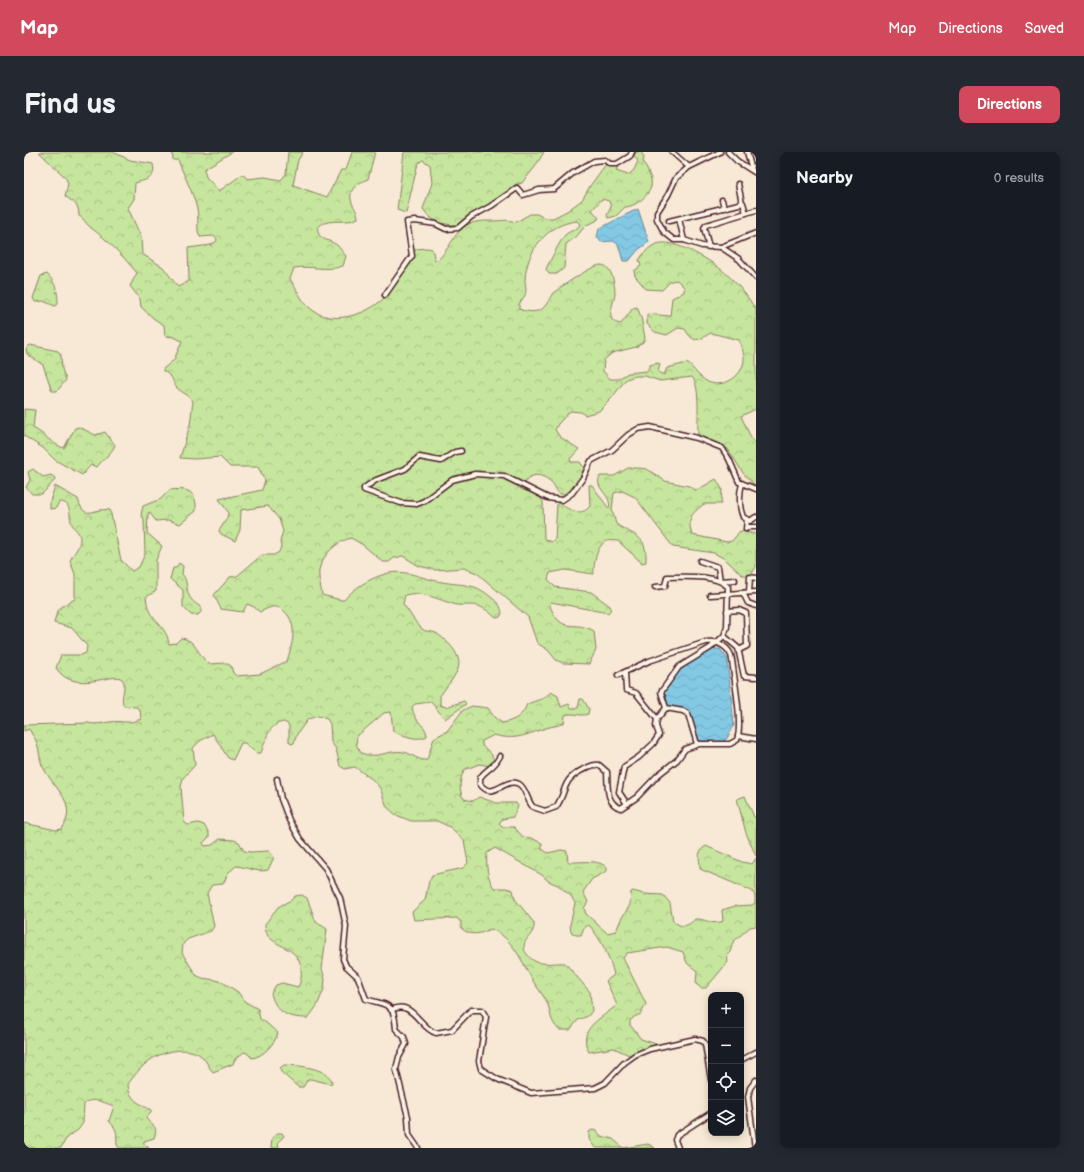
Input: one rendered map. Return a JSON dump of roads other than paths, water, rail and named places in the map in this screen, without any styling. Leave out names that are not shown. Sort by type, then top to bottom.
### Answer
[{"type":"street","points":[[385,296],[412,256],[407,222],[415,221],[436,224],[446,229],[458,228],[471,217],[491,206],[517,188],[523,195],[539,190],[554,189],[574,173],[594,161],[601,160],[610,164],[617,164],[630,156],[632,152]]},
{"type":"street","points":[[672,152],[689,167]]},
{"type":"street","points":[[708,152],[711,156]]},
{"type":"street","points":[[720,152],[689,167],[676,178],[656,215],[666,234],[674,240],[684,240],[697,245],[721,247],[756,233]]},
{"type":"street","points":[[728,152],[737,161],[754,172]]},
{"type":"street","points":[[747,152],[754,172]]},
{"type":"street","points":[[738,184],[746,213]]},
{"type":"street","points":[[722,200],[724,208]]},
{"type":"street","points":[[669,221],[742,203]]},
{"type":"street","points":[[709,247],[704,228],[706,225],[756,211]]},
{"type":"street","points":[[679,219],[684,240]]},
{"type":"street","points":[[721,247],[739,259],[756,278]]},
{"type":"street","points":[[460,451],[455,452],[441,461],[419,457],[405,469],[376,480],[363,489],[401,503],[417,504],[424,502],[452,480],[475,474],[504,476],[548,498],[562,500],[572,493],[584,478],[592,461],[612,450],[628,435],[638,429],[650,428],[698,438],[722,448],[729,459],[738,480],[742,484],[756,489]]},
{"type":"street","points":[[742,484],[740,511],[746,519],[752,521],[756,517]]},
{"type":"street","points":[[746,519],[746,528],[756,527]]},
{"type":"street","points":[[666,708],[661,692],[673,673],[679,667],[716,643],[724,636],[727,627],[726,595],[728,587],[720,581],[718,567],[700,561]]},
{"type":"street","points":[[655,587],[665,586],[667,577],[694,577],[720,581],[735,580]]},
{"type":"street","points":[[749,592],[750,577],[756,578]]},
{"type":"street","points":[[710,595],[756,592]]},
{"type":"street","points":[[743,593],[748,604],[756,606]]},
{"type":"street","points":[[726,611],[739,610],[746,613],[747,646],[739,650]]},
{"type":"street","points":[[724,636],[736,644],[739,650],[744,676],[756,677]]},
{"type":"street","points":[[500,756],[495,766],[482,775],[480,784],[486,789],[493,790],[500,788],[509,782],[518,783],[523,788],[530,804],[539,811],[549,811],[556,807],[569,779],[578,772],[596,765],[602,766],[607,772],[606,786],[610,798],[619,808],[647,788],[658,775],[677,760],[685,749],[697,744],[730,744],[735,741],[738,736],[738,712],[732,655],[729,649],[716,643],[706,642],[649,661],[629,669],[626,673],[618,675]]},
{"type":"street","points":[[626,673],[626,690],[636,693],[657,719]]},
{"type":"street","points":[[626,804],[619,792],[624,767],[639,757],[657,740],[659,735],[656,726],[657,719],[666,708]]},
{"type":"street","points":[[666,708],[683,711],[688,714],[697,744]]},
{"type":"street","points":[[738,736],[756,739]]},
{"type":"street","points":[[277,779],[283,805],[289,820],[300,839],[326,869],[340,898],[346,926],[342,955],[344,962],[358,977],[366,998],[384,1003],[391,1010],[396,1021],[396,1029],[404,1037],[406,1044],[399,1057],[396,1069],[408,1117],[409,1135],[418,1148]]},
{"type":"street","points":[[391,1010],[401,1008],[411,1011],[429,1029],[436,1033],[452,1030],[471,1010],[482,1010],[486,1016],[479,1061],[481,1069],[502,1082],[531,1093],[595,1088],[605,1083],[624,1062],[635,1055],[650,1049],[696,1039],[699,1039],[705,1044],[709,1064]]},
{"type":"street","points":[[744,1058],[756,1052]]},
{"type":"street","points":[[755,1148],[748,1097],[750,1088],[756,1080]]},
{"type":"street","points":[[678,1148],[675,1140],[677,1135],[708,1115]]},
{"type":"water","points":[[638,209],[649,242],[638,250],[629,261],[623,261],[618,244],[613,241],[601,242],[597,237],[599,229]]},
{"type":"water","points":[[711,649],[720,649],[727,658],[734,725],[728,737],[723,742],[698,741],[689,713],[667,706],[663,690],[677,672]]}]
